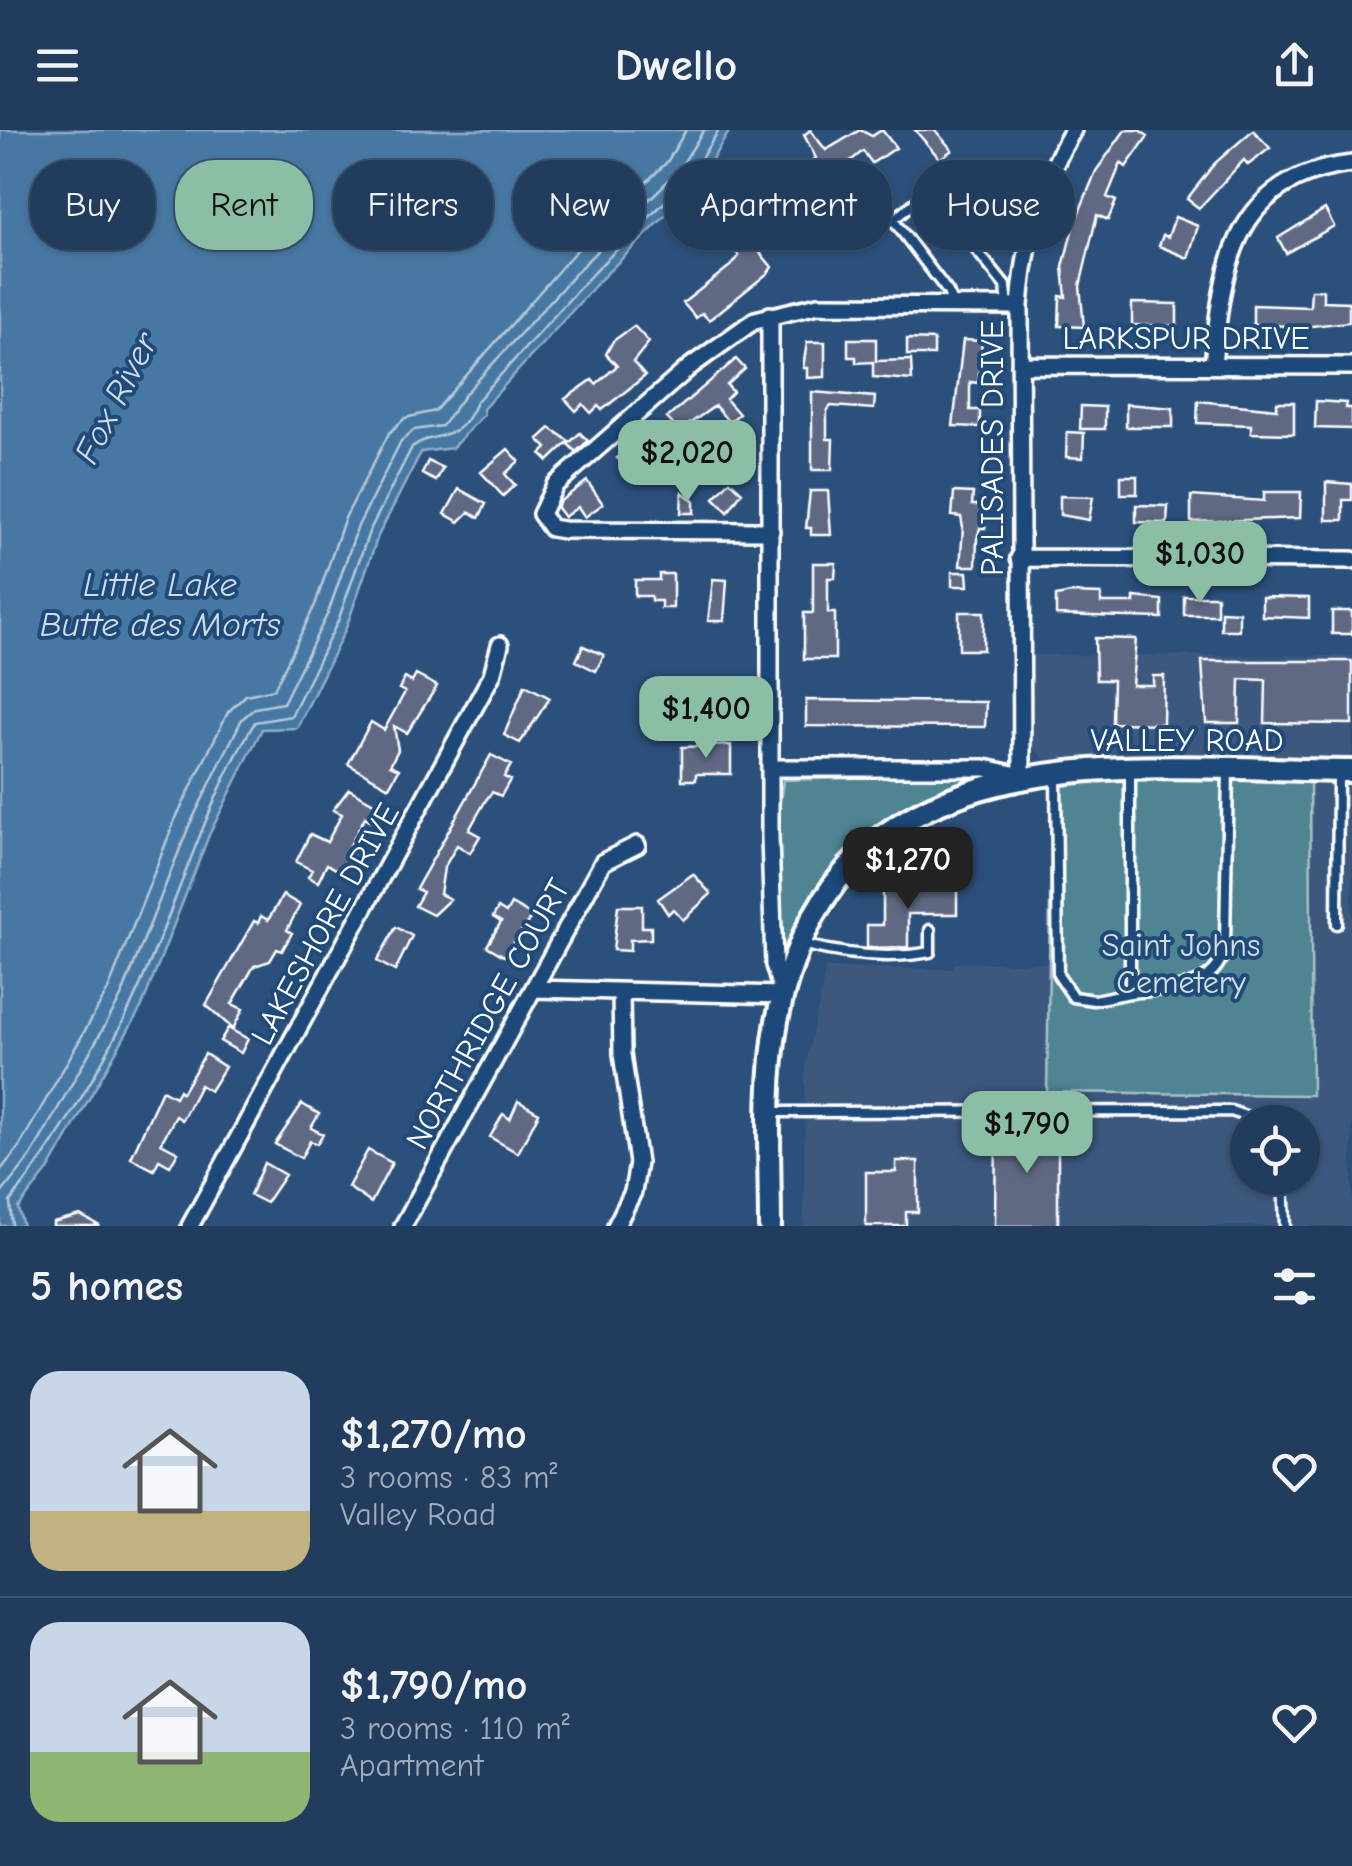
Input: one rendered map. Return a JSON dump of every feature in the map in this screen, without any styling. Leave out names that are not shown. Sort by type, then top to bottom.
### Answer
[{"type":"main road","name":"VALLEY ROAD","points":[[770,1226],[770,1112],[775,1034],[783,995],[801,944],[830,891],[892,830],[954,796],[1022,776],[1056,771],[1345,771]]},
{"type":"street","name":"PALISADES DRIVE","points":[[1022,776],[1020,364],[1014,306],[1046,182],[1072,130]]},
{"type":"street","points":[[1213,365],[1220,286],[1242,229],[1285,186],[1312,172],[1352,164]]},
{"type":"street","points":[[772,531],[564,530],[544,522],[542,506],[555,485],[730,334],[770,316],[818,305],[1014,306]]},
{"type":"street","points":[[534,990],[783,995],[774,965],[770,768],[770,316]]},
{"type":"street","name":"LARKSPUR DRIVE","points":[[1020,364],[1352,366]]},
{"type":"street","points":[[1019,558],[1352,560]]},
{"type":"street","name":"LAKESHORE DRIVE","points":[[190,1226],[492,675],[500,645]]},
{"type":"street","name":"VALLEY ROAD","points":[[770,768],[984,768],[1022,776]]},
{"type":"street","name":"NORTHRIDGE COURT","points":[[403,1226],[603,862],[637,846]]},
{"type":"street","points":[[616,1226],[634,1192],[638,1163],[622,1054],[621,992]]},
{"type":"lane","points":[[953,306],[948,292],[893,220],[929,191],[1006,287],[1014,306]]},
{"type":"lane","points":[[1130,768],[1130,993]]},
{"type":"lane","points":[[1056,771],[1060,985],[1082,1000],[1206,980],[1220,968],[1225,943],[1228,769]]},
{"type":"lane","points":[[1337,924],[1345,771]]},
{"type":"lane","points":[[801,944],[836,952],[910,956],[930,952],[930,930]]},
{"type":"lane","points":[[770,1112],[1230,1111]]},
{"type":"lane","points":[[1283,1195],[1284,1226]]},
{"type":"shaded area","points":[[1025,655],[1352,656],[1352,759],[1045,759],[1032,746],[1027,731]]},
{"type":"shaded area","points":[[1310,782],[1352,783],[1352,1226],[804,1226],[805,1069],[826,968],[954,969],[955,963],[1048,963],[1048,1092],[1311,1095]]},
{"type":"green space","name":"Saint Johns Cemetery","points":[[1310,771],[1312,1095],[1047,1092],[1052,772]]},
{"type":"green space","points":[[978,774],[908,807],[869,834],[823,884],[789,945],[780,947],[778,818],[783,780]]},
{"type":"water","points":[[0,130],[730,130],[712,160],[665,160],[665,216],[645,236],[645,160],[513,160],[513,250],[631,250],[483,409],[484,414],[452,448],[421,452],[378,536],[346,628],[297,728],[262,729],[209,835],[142,1006],[49,1169],[18,1208],[23,1226],[0,1226]]},
{"type":"building","points":[[810,130],[826,150],[860,130],[872,136],[882,130],[896,148],[877,160],[870,160],[863,151],[852,160],[813,160],[816,158],[804,135]]},
{"type":"building","points":[[915,130],[935,130],[952,150],[940,159]]},
{"type":"building","points":[[1125,130],[1139,130],[1148,136],[1126,167],[1121,163],[1107,197],[1116,201],[1108,220],[1097,215],[1080,286],[1084,327],[1059,326],[1060,296],[1066,297],[1063,267],[1067,250],[1075,250],[1075,222],[1096,171]]},
{"type":"building","points":[[1253,130],[1270,148],[1248,165],[1244,160],[1199,208],[1187,199],[1215,163]]},
{"type":"building","points":[[1325,209],[1334,226],[1286,253],[1278,238]]},
{"type":"building","points":[[1175,217],[1198,226],[1188,258],[1159,246],[1163,235],[1168,237]]},
{"type":"building","points":[[734,250],[758,250],[772,267],[709,320],[702,313],[696,318],[683,303],[739,256]]},
{"type":"building","points":[[1311,290],[1323,290],[1323,301],[1349,302],[1349,322],[1302,327],[1253,324],[1253,305],[1310,307]]},
{"type":"building","points":[[1132,303],[1177,304],[1177,326],[1132,325]]},
{"type":"building","points":[[634,326],[649,342],[633,362],[645,376],[602,410],[598,406],[591,413],[583,404],[576,411],[565,399],[592,380],[596,384],[617,366],[606,354],[613,341]]},
{"type":"building","points":[[848,339],[876,339],[876,361],[911,360],[912,380],[873,377],[873,362],[856,363],[856,357],[848,357]]},
{"type":"building","points":[[907,339],[934,340],[934,355],[907,355]]},
{"type":"building","points":[[963,340],[982,341],[978,383],[970,382],[970,410],[980,410],[980,427],[953,426]]},
{"type":"building","points":[[807,342],[825,342],[825,377],[807,378],[807,368],[803,368]]},
{"type":"building","points":[[736,359],[745,369],[727,385],[733,392],[726,399],[739,414],[729,422],[715,406],[679,431],[667,418]]},
{"type":"building","points":[[812,392],[875,397],[874,409],[831,406],[827,411],[827,439],[833,439],[832,470],[812,470]]},
{"type":"building","points":[[1198,401],[1277,409],[1277,402],[1294,402],[1294,434],[1251,433],[1251,425],[1197,423]]},
{"type":"building","points":[[1316,401],[1346,403],[1346,408],[1352,408],[1352,429],[1315,428]]},
{"type":"building","points":[[1126,404],[1173,408],[1173,427],[1126,427]]},
{"type":"building","points":[[1081,406],[1105,407],[1105,429],[1080,429]]},
{"type":"building","points":[[550,428],[569,441],[548,461],[541,454],[547,448],[538,439]]},
{"type":"building","points":[[1067,432],[1084,433],[1083,458],[1066,457]]},
{"type":"building","points":[[580,433],[588,441],[576,452],[568,444]]},
{"type":"building","points":[[670,433],[683,451],[644,480],[617,458],[636,443],[645,455]]},
{"type":"building","points":[[508,449],[519,461],[505,474],[515,485],[503,496],[481,472]]},
{"type":"building","points":[[428,461],[443,468],[436,481],[422,474]]},
{"type":"building","points":[[1121,476],[1137,476],[1137,494],[1121,494]]},
{"type":"building","points":[[587,481],[603,504],[585,517],[578,507],[564,517],[557,508],[559,502]]},
{"type":"building","points":[[730,481],[742,492],[728,512],[714,498]]},
{"type":"building","points":[[1326,482],[1352,484],[1352,500],[1343,500],[1343,520],[1326,520]]},
{"type":"building","points":[[459,489],[486,504],[479,518],[469,512],[459,522],[445,514]]},
{"type":"building","points":[[810,491],[828,491],[831,535],[811,535],[811,528],[806,528]]},
{"type":"building","points":[[682,492],[694,501],[694,513],[681,513]]},
{"type":"building","points":[[954,492],[973,493],[972,505],[986,505],[985,528],[980,528],[977,539],[976,566],[960,566],[963,528],[961,517],[952,516]]},
{"type":"building","points":[[1264,492],[1301,492],[1300,518],[1191,522],[1191,496],[1264,501]]},
{"type":"building","points":[[1060,496],[1093,497],[1089,520],[1060,515]]},
{"type":"building","points":[[1136,505],[1168,506],[1167,523],[1136,522]]},
{"type":"building","points":[[813,563],[836,563],[835,578],[828,578],[828,613],[835,613],[835,659],[804,659],[804,613],[813,613]]},
{"type":"building","points":[[952,572],[967,572],[968,586],[952,586]]},
{"type":"building","points":[[659,574],[673,574],[673,608],[661,608],[661,601],[651,601],[651,596],[635,596],[635,580],[659,580]]},
{"type":"building","points":[[713,579],[727,580],[724,621],[708,621]]},
{"type":"building","points":[[1101,594],[1101,603],[1134,603],[1134,597],[1162,600],[1162,618],[1056,615],[1056,596]]},
{"type":"building","points":[[1184,596],[1217,596],[1217,615],[1184,615]]},
{"type":"building","points":[[1262,597],[1309,598],[1309,618],[1262,616]]},
{"type":"building","points":[[1221,611],[1239,612],[1239,630],[1221,630]]},
{"type":"building","points":[[1332,611],[1352,611],[1352,634],[1332,634]]},
{"type":"building","points":[[959,612],[984,612],[983,650],[959,650]]},
{"type":"building","points":[[1095,638],[1136,639],[1132,685],[1153,685],[1153,676],[1164,676],[1163,724],[1112,723],[1113,680],[1096,680]]},
{"type":"building","points":[[583,646],[604,655],[596,671],[576,661]]},
{"type":"building","points":[[1202,661],[1352,661],[1352,724],[1265,723],[1266,680],[1240,679],[1239,723],[1206,723]]},
{"type":"building","points":[[416,675],[437,686],[407,733],[394,726],[398,750],[390,765],[399,769],[389,787],[348,764],[371,722],[384,730],[405,692],[399,689],[405,678],[412,682]]},
{"type":"building","points":[[525,685],[550,698],[520,743],[504,735]]},
{"type":"building","points":[[806,700],[986,702],[985,727],[806,726]]},
{"type":"building","points":[[731,745],[731,774],[696,774],[696,780],[682,780],[682,747]]},
{"type":"building","points":[[491,755],[511,765],[504,777],[510,780],[501,796],[492,792],[469,830],[480,836],[470,853],[457,845],[444,868],[440,894],[450,899],[433,915],[415,906],[423,892],[416,889]]},
{"type":"building","points":[[349,789],[379,806],[371,821],[365,817],[347,851],[353,854],[343,873],[327,864],[318,882],[308,877],[312,870],[296,862],[310,834],[327,842],[342,814],[333,810]]},
{"type":"building","points":[[693,874],[711,894],[683,920],[673,909],[668,914],[658,899]]},
{"type":"building","points":[[883,886],[957,887],[957,914],[908,914],[908,947],[867,948],[867,925],[883,925]]},
{"type":"building","points":[[283,895],[300,905],[287,930],[292,933],[282,951],[277,949],[270,961],[254,966],[232,1004],[243,1009],[233,1029],[206,1005],[254,921],[258,923],[261,916],[268,920]]},
{"type":"building","points":[[511,904],[532,916],[504,956],[487,946],[501,922],[493,917],[498,908],[506,913]]},
{"type":"building","points":[[618,906],[642,906],[642,927],[651,927],[651,939],[630,940],[630,951],[613,950]]},
{"type":"building","points":[[396,927],[412,936],[395,971],[377,961]]},
{"type":"building","points":[[228,1028],[248,1039],[241,1053],[220,1041]]},
{"type":"building","points":[[205,1054],[225,1067],[210,1091],[200,1085],[182,1120],[176,1116],[161,1143],[178,1152],[170,1166],[159,1160],[154,1170],[131,1158],[162,1090],[175,1097],[179,1090],[182,1093]]},
{"type":"building","points":[[518,1101],[539,1113],[518,1153],[490,1137],[503,1114],[510,1119]]},
{"type":"building","points":[[302,1104],[319,1114],[311,1128],[323,1134],[317,1144],[310,1141],[301,1158],[275,1144]]},
{"type":"building","points":[[996,1125],[1058,1125],[1058,1226],[995,1226]]},
{"type":"building","points":[[368,1150],[392,1163],[371,1203],[348,1187]]},
{"type":"building","points":[[896,1161],[918,1161],[918,1212],[906,1212],[906,1226],[866,1226],[866,1172],[896,1172]]},
{"type":"building","points":[[264,1163],[285,1175],[266,1203],[250,1195]]},
{"type":"building","points":[[80,1215],[100,1226],[53,1226],[53,1222]]},
{"type":"water label","name":"Fox River","points":[[116,398]]},
{"type":"water label","name":"Little Lake Butte des Morts","points":[[160,604]]}]
